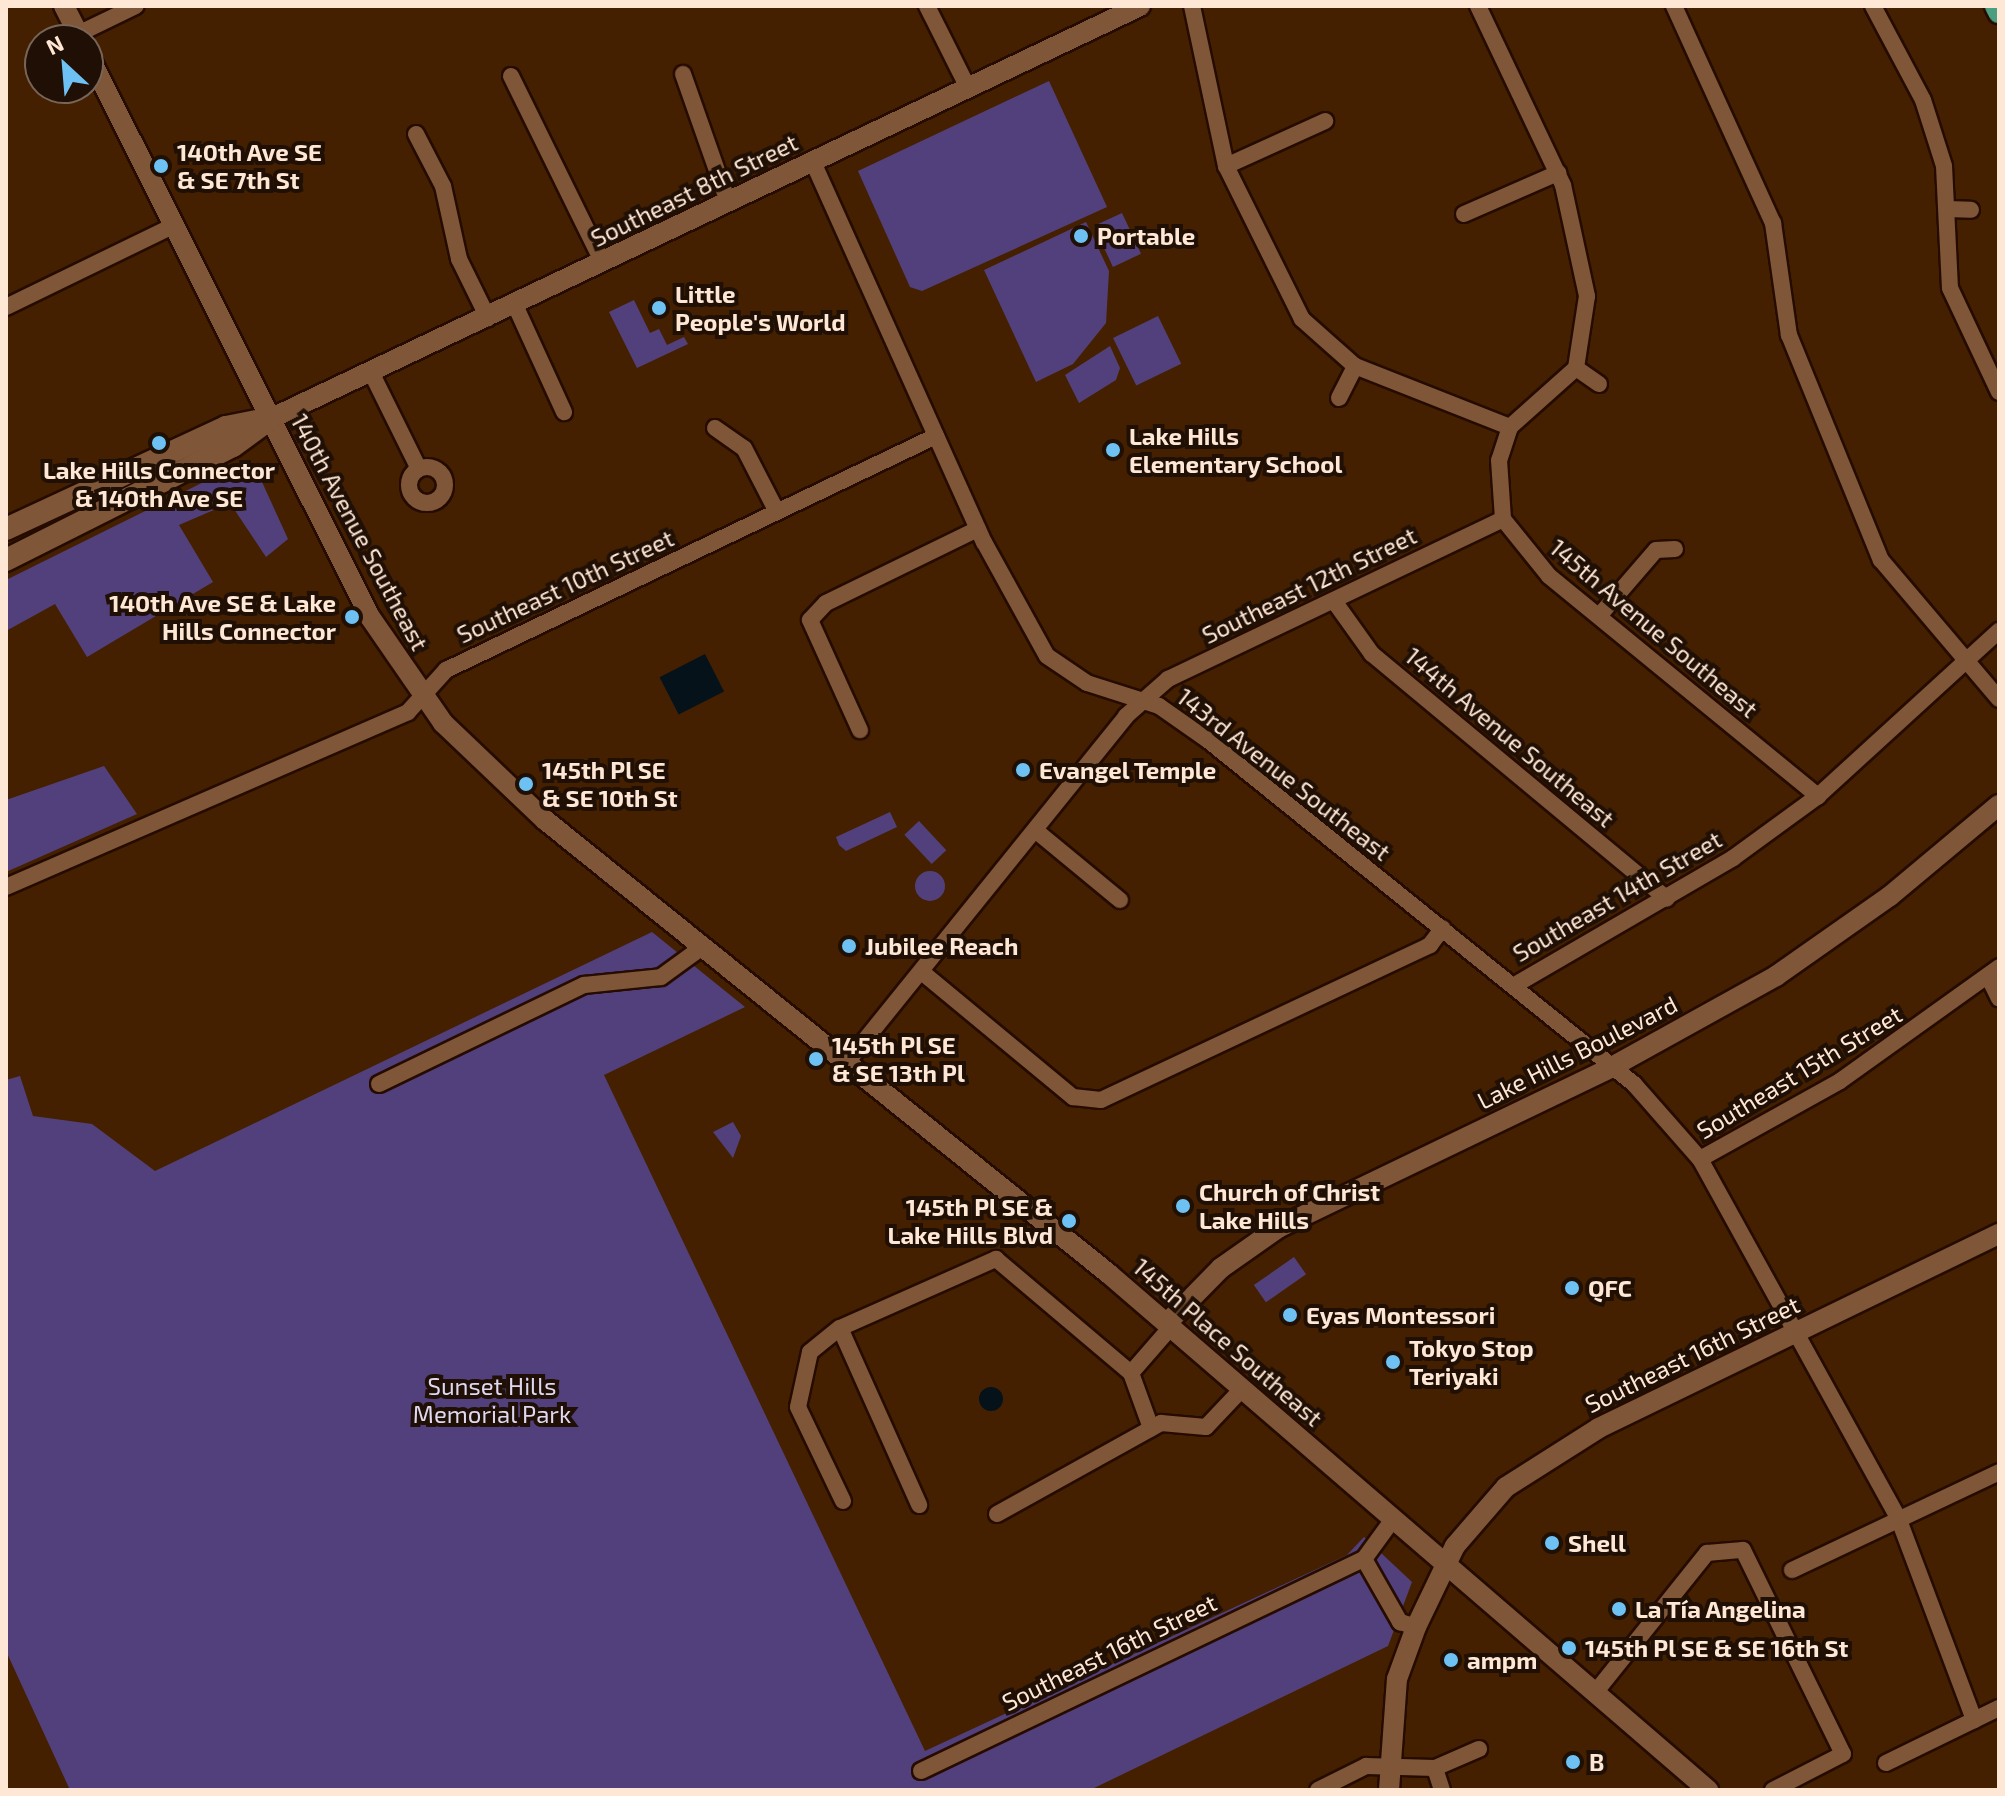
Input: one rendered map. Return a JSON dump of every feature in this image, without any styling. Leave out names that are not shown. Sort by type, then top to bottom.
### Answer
[{"type":"main road","points":[[1996,6],[1999,12]]},
{"type":"main road","points":[[6,529],[226,427],[270,419]]},
{"type":"main road","points":[[6,560],[233,446],[270,419]]},
{"type":"street","points":[[103,24],[136,6]]},
{"type":"street","points":[[927,6],[968,88]]},
{"type":"street","name":"Southeast 8th Street","points":[[270,419],[1140,6]]},
{"type":"street","points":[[1192,6],[1226,166],[1288,301],[1355,366],[1510,427]]},
{"type":"street","points":[[1478,6],[1558,173],[1584,270],[1576,368],[1510,427],[1499,460],[1503,519]]},
{"type":"street","points":[[1674,6],[1773,223],[1789,335],[1848,489],[1881,560],[1964,666],[1999,699]]},
{"type":"street","points":[[1873,6],[1923,100],[1947,209],[1950,288],[1999,392]]},
{"type":"street","points":[[683,74],[728,202]]},
{"type":"street","points":[[511,76],[603,263]]},
{"type":"street","name":"140th Avenue Southeast","points":[[104,85],[370,617],[422,695],[509,790],[701,948]]},
{"type":"street","points":[[1226,166],[1325,121]]},
{"type":"street","points":[[416,134],[443,186],[459,259],[488,318]]},
{"type":"street","name":"143rd Avenue Southeast","points":[[813,162],[978,529],[1047,656],[1087,683],[1142,702],[1209,741],[1515,985],[1612,1067],[1700,1159],[1791,1335]]},
{"type":"street","points":[[1464,214],[1558,173]]},
{"type":"street","points":[[1947,209],[1971,210]]},
{"type":"street","points":[[6,307],[175,225]]},
{"type":"street","points":[[515,305],[564,412]]},
{"type":"street","points":[[1339,398],[1355,366]]},
{"type":"street","points":[[1576,368],[1599,384]]},
{"type":"street","points":[[371,372],[419,469]]},
{"type":"street","points":[[715,428],[744,448],[777,512]]},
{"type":"street","name":"Southeast 10th Street","points":[[6,887],[408,712],[446,670],[936,436]]},
{"type":"street","name":"Southeast 12th Street","points":[[848,1061],[1142,702],[1168,679],[1503,519]]},
{"type":"street","name":"145th Avenue Southeast","points":[[1503,519],[1549,576],[1818,796]]},
{"type":"street","points":[[860,730],[803,619],[826,603],[978,529]]},
{"type":"street","points":[[1599,616],[1656,550],[1675,549]]},
{"type":"street","name":"144th Avenue Southeast","points":[[1334,601],[1372,654],[1667,899]]},
{"type":"street","name":"Southeast 14th Street","points":[[1515,985],[1527,971],[1667,899],[1818,796],[1999,631]]},
{"type":"street","name":"Lake Hills Boulevard","points":[[1169,1325],[1221,1268],[1278,1228],[1612,1067],[1823,944],[1999,805]]},
{"type":"street","points":[[1035,830],[1120,900]]},
{"type":"street","points":[[923,973],[1087,1100],[1133,1088],[1430,945],[1443,928]]},
{"type":"street","points":[[379,1084],[584,985],[661,977],[701,948]]},
{"type":"street","name":"145th Place Southeast","points":[[701,948],[848,1061],[1169,1325],[1391,1522],[1708,1790]]},
{"type":"street","points":[[1994,972],[1999,999]]},
{"type":"street","name":"Southeast 15th Street","points":[[1700,1159],[1840,1081],[1994,972]]},
{"type":"street","name":"Southeast 16th Street","points":[[1389,1790],[1388,1769],[1397,1679],[1416,1627],[1444,1567],[1476,1517],[1535,1466],[1791,1335],[1999,1234]]},
{"type":"street","points":[[843,1501],[798,1407],[810,1352],[840,1328],[996,1259],[1131,1373],[1151,1428]]},
{"type":"street","points":[[1131,1373],[1169,1325]]},
{"type":"street","points":[[840,1328],[919,1505]]},
{"type":"street","points":[[1791,1335],[1899,1520],[1974,1720]]},
{"type":"street","points":[[997,1514],[1151,1428],[1206,1427],[1242,1389]]},
{"type":"street","points":[[1792,1570],[1999,1472]]},
{"type":"street","points":[[1391,1522],[1364,1559],[1400,1622],[1416,1627]]},
{"type":"street","points":[[1594,1694],[1707,1553],[1725,1546],[1743,1550],[1843,1754],[1773,1790]]},
{"type":"street","name":"Southeast 16th Street","points":[[921,1771],[1364,1559]]},
{"type":"street","points":[[1886,1763],[1999,1708]]},
{"type":"street","points":[[1318,1790],[1366,1766],[1435,1768],[1479,1749]]},
{"type":"street","points":[[1435,1768],[1442,1790]]},
{"type":"green space","points":[[1049,81],[1107,207],[922,291],[910,287],[858,171]]},
{"type":"green space","points":[[1122,213],[1141,254],[1113,267],[1094,226]]},
{"type":"green space","points":[[1086,222],[1109,271],[1106,323],[1073,364],[1036,382],[984,270]]},
{"type":"green space","points":[[634,300],[650,333],[659,329],[667,345],[684,337],[688,344],[637,368],[609,312]]},
{"type":"green space","points":[[1158,316],[1181,364],[1136,386],[1113,338]]},
{"type":"green space","points":[[1110,346],[1120,368],[1116,380],[1079,403],[1065,375]]},
{"type":"green space","points":[[234,467],[257,471],[288,539],[266,557],[230,503],[179,525],[213,582],[87,657],[55,604],[6,631],[6,580]]},
{"type":"green space","points":[[104,766],[137,814],[6,872],[6,800]]},
{"type":"green space","points":[[890,812],[897,827],[846,851],[839,845],[836,837]]},
{"type":"green space","points":[[919,821],[946,850],[932,864],[904,835]]},
{"type":"green space","points":[[930,871],[941,875],[945,886],[941,897],[930,901],[919,897],[915,886],[919,875]]},
{"type":"green space","name":"Sunset Hills Memorial Park","points":[[652,932],[745,1007],[604,1075],[925,1751],[1347,1555],[1364,1537],[1412,1582],[1388,1646],[1090,1790],[70,1790],[6,1651],[6,1080],[20,1076],[33,1116],[92,1124],[155,1171]]},
{"type":"green space","points":[[733,1122],[741,1136],[733,1158],[713,1132]]},
{"type":"green space","points":[[1294,1257],[1306,1274],[1266,1302],[1254,1285]]},
{"type":"shaded area","points":[[705,654],[724,691],[679,715],[660,677]]},
{"type":"shaded area","points":[[991,1387],[1000,1390],[1003,1399],[1000,1408],[991,1411],[982,1408],[979,1399],[982,1390]]},
{"type":"place","name":"140th Ave SE & SE 7th St","points":[[161,166]]},
{"type":"place","name":"Portable","points":[[1081,236]]},
{"type":"place","name":"Little People's World","points":[[659,308]]},
{"type":"place","name":"Lake Hills Connector & 140th Ave SE","points":[[159,443]]},
{"type":"place","name":"Lake Hills Elementary School","points":[[1113,450]]},
{"type":"place","name":"140th Ave SE & Lake Hills Connector","points":[[352,617]]},
{"type":"place","name":"Evangel Temple","points":[[1023,770]]},
{"type":"place","name":"145th Pl SE & SE 10th St","points":[[526,784]]},
{"type":"place","name":"Jubilee Reach","points":[[849,946]]},
{"type":"place","name":"145th Pl SE & SE 13th Pl","points":[[816,1059]]},
{"type":"place","name":"Church of Christ Lake Hills","points":[[1183,1206]]},
{"type":"place","name":"145th Pl SE & Lake Hills Blvd","points":[[1069,1221]]},
{"type":"place","name":"QFC","points":[[1572,1288]]},
{"type":"place","name":"Eyas Montessori","points":[[1290,1315]]},
{"type":"place","name":"Tokyo Stop Teriyaki","points":[[1393,1362]]},
{"type":"place","name":"Shell","points":[[1552,1543]]},
{"type":"place","name":"La Tía Angelina","points":[[1619,1609]]},
{"type":"place","name":"145th Pl SE & SE 16th St","points":[[1569,1648]]},
{"type":"place","name":"ampm","points":[[1451,1660]]},
{"type":"place","name":"B","points":[[1573,1762]]}]
